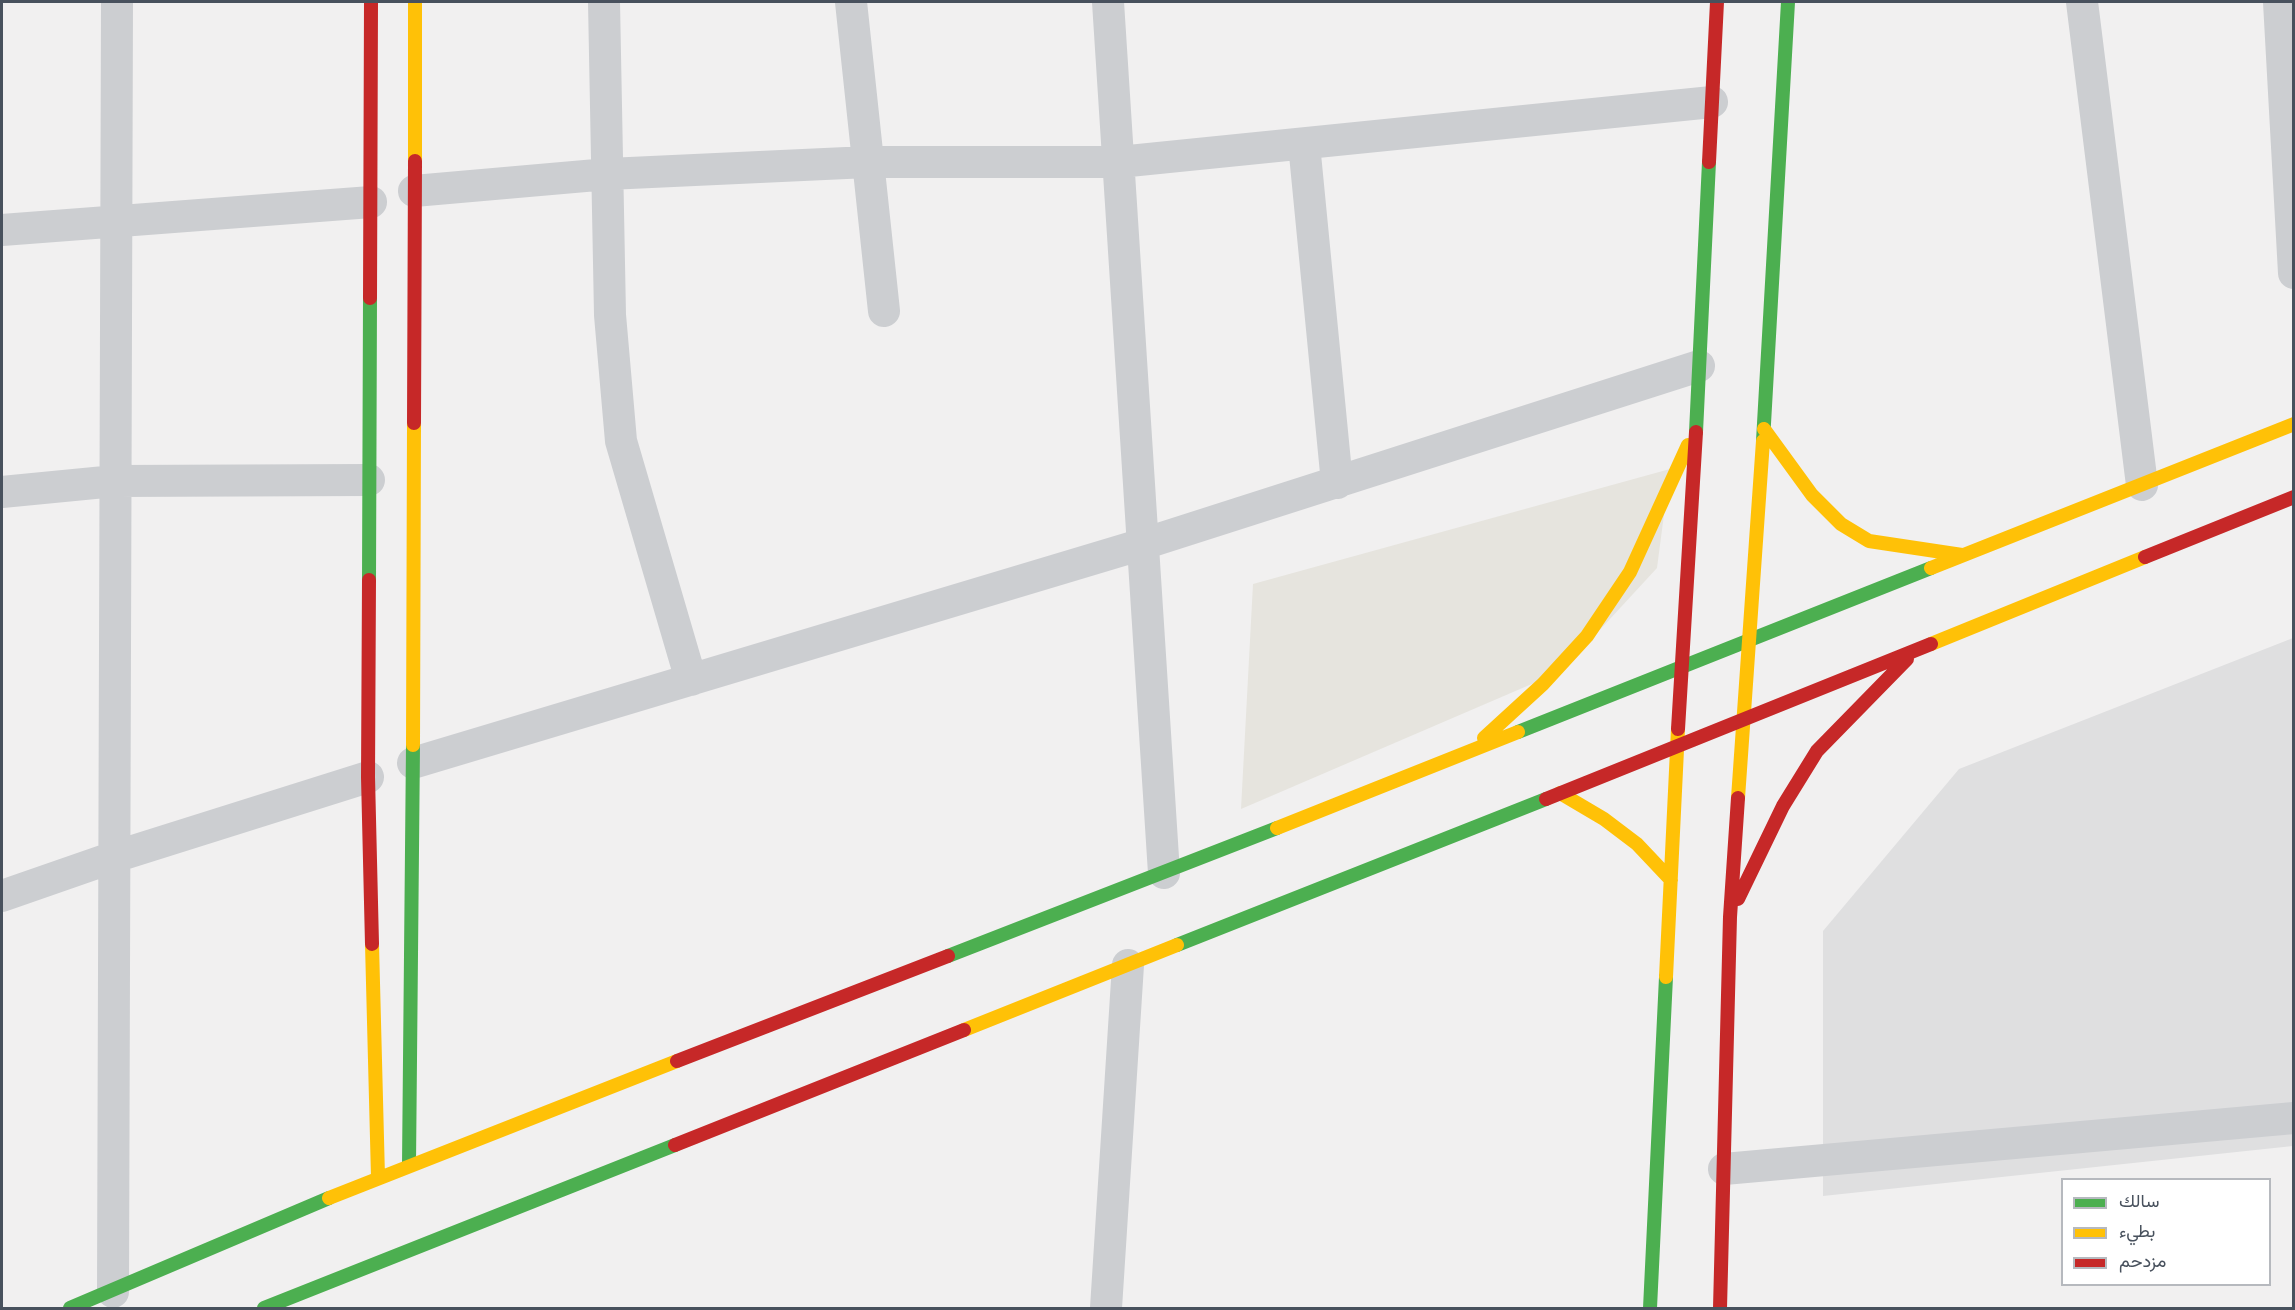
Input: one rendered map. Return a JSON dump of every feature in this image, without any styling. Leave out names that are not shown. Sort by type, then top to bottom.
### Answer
[{"type":"main road","points":[[371,2],[368,777],[378,1177]]},
{"type":"main road","points":[[409,1164],[414,763],[415,2]]},
{"type":"main road","points":[[1650,1308],[1681,667],[1696,427],[1717,2]]},
{"type":"main road","points":[[1720,1308],[1730,917],[1764,429],[1788,2]]},
{"type":"main road","points":[[70,1308],[409,1164],[1164,873],[2294,424]]},
{"type":"main road","points":[[1469,752],[1543,684],[1587,636],[1630,572],[1696,427]]},
{"type":"main road","points":[[1764,429],[1812,495],[1841,524],[1869,541],[1964,555]]},
{"type":"main road","points":[[268,1308],[1678,746],[2294,497]]},
{"type":"main road","points":[[1730,917],[1783,806],[1817,751],[1918,649]]},
{"type":"main road","points":[[1560,793],[1604,819],[1637,844],[1671,880]]},
{"type":"main road","points":[[329,1283],[329,1300]]},
{"type":"street","points":[[112,1292],[117,2]]},
{"type":"street","points":[[604,2],[610,315],[621,441],[691,680]]},
{"type":"street","points":[[851,2],[884,311]]},
{"type":"street","points":[[1108,2],[1164,873]]},
{"type":"street","points":[[2082,2],[2142,485]]},
{"type":"street","points":[[2279,2],[2294,273]]},
{"type":"street","points":[[414,191],[608,174],[868,162],[1119,162],[1712,102]]},
{"type":"street","points":[[1304,144],[1337,483]]},
{"type":"street","points":[[2,230],[370,202]]},
{"type":"street","points":[[414,763],[1143,544],[1699,366]]},
{"type":"street","points":[[2,492],[115,481],[369,480]]},
{"type":"street","points":[[2,896],[114,857],[368,777]]},
{"type":"street","points":[[1106,1308],[1128,965]]},
{"type":"street","points":[[1724,1169],[2294,1118]]},
{"type":"shaded area","points":[[1670,469],[1657,568],[1562,671],[1241,809],[1253,584]]},
{"type":"shaded area","points":[[2293,638],[2293,1146],[1823,1196],[1823,931],[1959,769]]},
{"type":"traffic: fast","points":[[1763,441],[1788,2]]},
{"type":"traffic: fast","points":[[1696,432],[1709,162]]},
{"type":"traffic: fast","points":[[369,580],[370,298]]},
{"type":"traffic: fast","points":[[1518,732],[1931,568]]},
{"type":"traffic: fast","points":[[409,1164],[413,745]]},
{"type":"traffic: fast","points":[[1177,945],[1546,799]]},
{"type":"traffic: fast","points":[[948,956],[1277,828]]},
{"type":"traffic: fast","points":[[1650,1308],[1666,977]]},
{"type":"traffic: fast","points":[[264,1308],[675,1145]]},
{"type":"traffic: fast","points":[[70,1308],[329,1198]]},
{"type":"traffic: slow","points":[[415,2],[415,161]]},
{"type":"traffic: slow","points":[[413,745],[414,423]]},
{"type":"traffic: slow","points":[[1931,568],[2294,424]]},
{"type":"traffic: slow","points":[[1764,429],[1812,495],[1841,524],[1869,541],[1962,555]]},
{"type":"traffic: slow","points":[[1738,798],[1763,441]]},
{"type":"traffic: slow","points":[[1484,738],[1543,684],[1587,636],[1630,572],[1688,445]]},
{"type":"traffic: slow","points":[[1931,644],[2145,557]]},
{"type":"traffic: slow","points":[[1666,977],[1678,729]]},
{"type":"traffic: slow","points":[[1277,828],[1518,732]]},
{"type":"traffic: slow","points":[[1560,793],[1604,819],[1637,844],[1671,880]]},
{"type":"traffic: slow","points":[[372,944],[378,1177]]},
{"type":"traffic: slow","points":[[964,1030],[1177,945]]},
{"type":"traffic: slow","points":[[329,1198],[677,1061]]},
{"type":"traffic: jam","points":[[370,298],[371,2]]},
{"type":"traffic: jam","points":[[1709,162],[1717,2]]},
{"type":"traffic: jam","points":[[414,423],[415,161]]},
{"type":"traffic: jam","points":[[1678,729],[1696,432]]},
{"type":"traffic: jam","points":[[2145,557],[2294,497]]},
{"type":"traffic: jam","points":[[369,580],[368,777],[372,944]]},
{"type":"traffic: jam","points":[[1546,799],[1931,644]]},
{"type":"traffic: jam","points":[[1738,899],[1783,806],[1817,751],[1907,659]]},
{"type":"traffic: jam","points":[[1720,1308],[1730,917],[1738,798]]},
{"type":"traffic: jam","points":[[677,1061],[948,956]]},
{"type":"traffic: jam","points":[[675,1145],[964,1030]]}]
